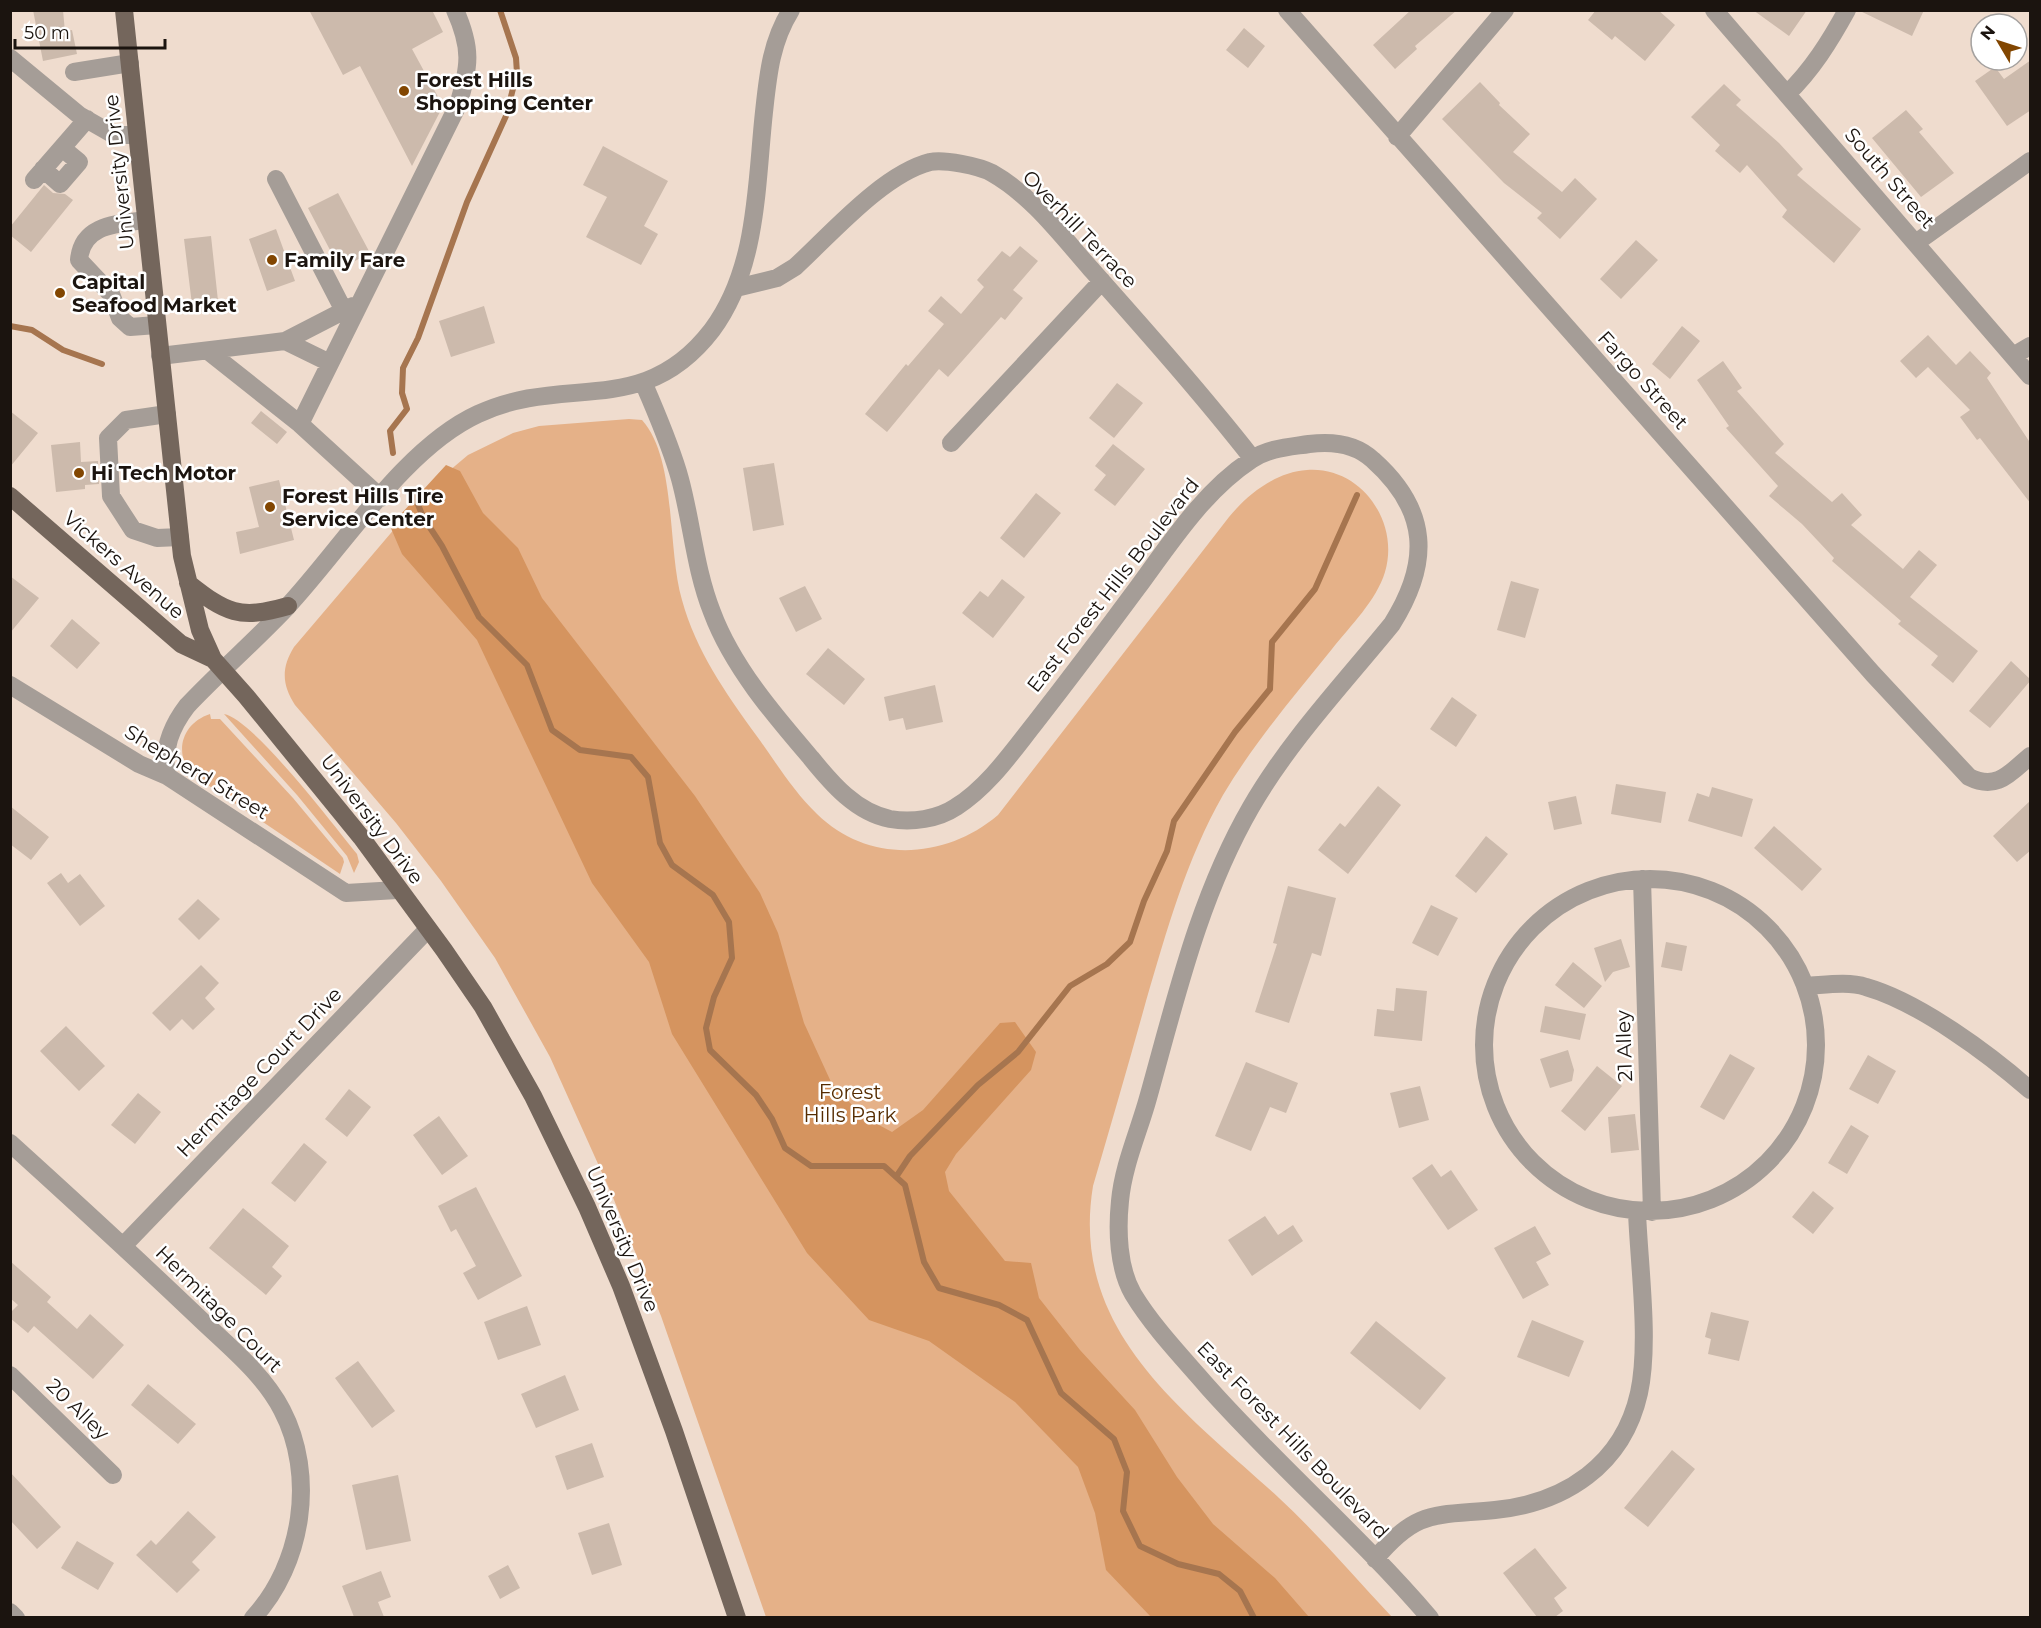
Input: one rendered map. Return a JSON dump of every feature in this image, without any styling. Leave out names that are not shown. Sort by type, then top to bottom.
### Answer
[{"type":"main road","name":"University Drive","points":[[124,10],[180,537],[188,583],[200,630],[218,665],[361,837],[428,929],[483,1007],[533,1096],[587,1207],[621,1286],[665,1404],[736,1617]]},
{"type":"main road","name":"Vickers Avenue","points":[[10,496],[181,644],[218,665]]},
{"type":"main road","points":[[188,583],[212,602],[233,612],[257,615],[288,606]]},
{"type":"street","points":[[300,424],[330,363],[352,307],[458,105],[470,56],[465,32],[456,10]]},
{"type":"street","points":[[168,776],[165,761],[167,746],[178,718],[218,665],[288,606],[381,498],[432,443],[478,414],[528,398],[621,389],[644,384],[674,368],[714,327],[736,288],[744,266],[751,228],[771,59],[779,32],[791,10]]},
{"type":"street","name":"Fargo Street","points":[[1287,10],[1865,665],[1969,777],[1982,783],[2004,778],[2031,756]]},
{"type":"street","points":[[1397,137],[1505,10]]},
{"type":"street","name":"South Street","points":[[1714,10],[2031,376]]},
{"type":"street","points":[[1786,94],[1803,78],[1823,51],[1846,10]]},
{"type":"street","points":[[10,58],[87,119],[114,135],[137,135]]},
{"type":"street","points":[[74,72],[130,63]]},
{"type":"street","points":[[39,175],[87,119]]},
{"type":"street","name":"Overhill Terrace","points":[[736,288],[777,278],[795,267],[894,177],[932,162],[947,161],[990,172],[1016,190],[1102,281],[1252,458]]},
{"type":"street","points":[[1917,242],[2031,161]]},
{"type":"street","points":[[276,179],[352,307]]},
{"type":"street","points":[[146,220],[111,225],[93,232],[80,246],[79,260],[111,294],[120,318],[130,327],[157,325]]},
{"type":"street","points":[[951,443],[1102,281]]},
{"type":"street","points":[[160,356],[285,341],[352,307]]},
{"type":"street","points":[[285,341],[330,363]]},
{"type":"street","points":[[2013,356],[2031,346]]},
{"type":"street","points":[[208,351],[300,424],[381,498]]},
{"type":"street","name":"East Forest Hills Boulevard","points":[[644,384],[680,477],[705,594],[730,650],[778,720],[829,780],[857,806],[889,819],[904,821],[940,815],[975,794],[1012,752],[1204,501],[1252,458],[1266,452],[1334,442],[1369,456],[1386,472],[1408,500],[1419,535],[1415,575],[1406,602],[1392,624],[1287,754],[1253,804],[1214,880],[1169,1021],[1123,1181],[1119,1223],[1122,1259],[1133,1293],[1182,1358],[1262,1446],[1305,1486],[1430,1617]]},
{"type":"street","points":[[167,414],[126,420],[108,438],[111,496],[133,530],[156,538],[180,537]]},
{"type":"street","name":"Shepherd Street","points":[[10,685],[139,764],[168,776],[346,893],[398,890]]},
{"type":"street","points":[[1642,879],[1688,883],[1731,900],[1768,927],[1784,945],[1806,986],[1817,1041],[1813,1078],[1801,1114],[1782,1147],[1756,1174],[1724,1194],[1689,1207],[1644,1212],[1612,1208],[1573,1193],[1545,1175],[1527,1158],[1511,1138],[1490,1093],[1484,1044],[1486,1019],[1495,986],[1514,950],[1530,930],[1570,900],[1593,889],[1642,879]]},
{"type":"street","name":"21 Alley","points":[[1375,1559],[1399,1533],[1422,1518],[1438,1514],[1534,1504],[1569,1490],[1592,1471],[1619,1440],[1639,1394],[1643,1354],[1644,1212],[1642,879]]},
{"type":"street","name":"Hermitage Court Drive","points":[[123,1246],[428,929]]},
{"type":"street","points":[[1806,986],[1851,984],[1865,986],[1885,994],[1972,1045],[2031,1090]]},
{"type":"street","name":"Hermitage Court","points":[[10,1143],[123,1246],[265,1385],[282,1409],[293,1436],[299,1464],[300,1519],[293,1547],[277,1585],[254,1617]]},
{"type":"street","name":"20 Alley","points":[[10,1375],[113,1475]]},
{"type":"street","points":[[10,1612],[16,1617]]},
{"type":"green space","name":"Forest Hills Park","points":[[642,420],[653,437],[661,457],[670,506],[677,579],[688,619],[703,654],[733,703],[808,805],[837,830],[859,842],[883,848],[907,850],[931,848],[955,841],[977,830],[998,815],[1229,517],[1254,493],[1284,475],[1307,470],[1326,471],[1344,477],[1359,487],[1372,501],[1387,534],[1388,553],[1381,583],[1362,612],[1275,720],[1235,776],[1198,845],[1178,896],[1093,1186],[1090,1238],[1099,1284],[1117,1326],[1142,1364],[1173,1400],[1308,1527],[1392,1617],[766,1617],[661,1316],[612,1195],[550,1057],[495,958],[441,881],[396,823],[295,705],[285,676],[287,662],[294,647],[430,487],[468,455],[513,433],[539,426]]},
{"type":"green space","points":[[446,465],[460,471],[483,513],[518,548],[542,598],[695,796],[760,893],[778,933],[804,1023],[831,1082],[862,1116],[892,1132],[923,1110],[1000,1023],[1015,1022],[1036,1052],[1031,1070],[956,1154],[945,1172],[949,1191],[1005,1261],[1031,1263],[1039,1298],[1080,1350],[1135,1410],[1177,1477],[1213,1524],[1275,1578],[1309,1617],[1151,1617],[1106,1570],[1095,1513],[1078,1467],[1015,1402],[929,1341],[869,1320],[807,1253],[672,1034],[649,962],[592,883],[477,640],[402,554],[390,526]]},
{"type":"green space","points":[[210,714],[211,719],[220,719],[293,798],[343,858],[340,874],[190,773],[183,755],[184,738],[193,724]]},
{"type":"green space","points":[[224,714],[237,720],[254,734],[313,799],[357,854],[359,862],[354,873],[347,856],[297,795]]},
{"type":"building","points":[[33,10],[63,10],[65,32],[72,30],[77,54],[43,61]]},
{"type":"building","name":"Forest Hills Shopping Center","points":[[309,10],[432,10],[443,32],[412,49],[443,106],[412,166],[360,66],[343,75]]},
{"type":"building","points":[[1411,10],[1457,10],[1415,46],[1417,49],[1395,69],[1373,45]]},
{"type":"building","points":[[1596,10],[1658,10],[1675,25],[1645,61],[1615,36],[1612,40],[1588,20]]},
{"type":"building","points":[[1753,10],[1807,10],[1789,36]]},
{"type":"building","points":[[1858,10],[1924,10],[1912,36]]},
{"type":"building","points":[[1244,28],[1265,46],[1248,68],[1226,50]]},
{"type":"building","points":[[2031,60],[2031,110],[2007,126],[1975,81],[1988,72],[1999,72],[2004,79],[2014,72],[2029,72]]},
{"type":"building","points":[[1480,82],[1500,103],[1499,105],[1530,134],[1513,152],[1562,192],[1575,178],[1597,199],[1560,239],[1537,218],[1542,213],[1504,183],[1442,119]]},
{"type":"building","points":[[1724,84],[1741,100],[1736,105],[1779,143],[1803,169],[1797,175],[1861,229],[1834,263],[1782,217],[1787,210],[1747,165],[1740,173],[1715,151],[1720,145],[1691,117]]},
{"type":"building","points":[[1906,110],[1923,129],[1919,132],[1954,173],[1921,197],[1872,138]]},
{"type":"building","points":[[603,146],[668,181],[644,226],[658,234],[641,265],[586,237],[607,197],[583,185]]},
{"type":"building","points":[[44,185],[53,193],[65,194],[73,200],[31,252],[10,235],[10,227]]},
{"type":"building","points":[[338,193],[370,253],[340,269],[308,208]]},
{"type":"building","name":"Family Fare","points":[[276,229],[295,281],[267,291],[249,239]]},
{"type":"building","points":[[211,236],[219,310],[193,313],[184,239]]},
{"type":"building","points":[[1636,240],[1658,260],[1621,299],[1600,279]]},
{"type":"building","points":[[1020,246],[1038,261],[1013,290],[1023,298],[1005,320],[1001,317],[948,377],[939,369],[887,432],[865,414],[906,364],[908,366],[944,324],[928,311],[941,296],[961,314],[984,287],[977,280],[1002,251],[1010,257]]},
{"type":"building","points":[[484,306],[495,343],[451,357],[439,321]]},
{"type":"building","points":[[1682,326],[1700,341],[1670,379],[1652,364]]},
{"type":"building","points":[[1928,335],[1956,365],[1970,351],[1991,373],[1987,378],[2031,444],[2031,504],[1980,438],[1977,440],[1960,417],[1970,410],[1928,367],[1916,378],[1900,361]]},
{"type":"building","points":[[1723,361],[1742,388],[1737,391],[1784,444],[1775,453],[1832,502],[1842,493],[1862,515],[1851,525],[1903,569],[1919,550],[1937,565],[1910,597],[1978,651],[1953,683],[1931,665],[1938,656],[1898,624],[1901,621],[1832,561],[1834,558],[1802,524],[1769,496],[1778,486],[1726,428],[1729,426],[1697,380]]},
{"type":"building","points":[[1117,383],[1143,403],[1114,438],[1089,418]]},
{"type":"building","points":[[10,411],[38,433],[10,467]]},
{"type":"building","points":[[261,411],[287,432],[277,444],[251,423]]},
{"type":"building","name":"Hi Tech Motor","points":[[80,442],[81,462],[98,461],[99,484],[85,485],[85,489],[56,492],[51,445]]},
{"type":"building","points":[[1113,444],[1145,469],[1115,506],[1094,490],[1106,475],[1095,466]]},
{"type":"building","points":[[774,463],[784,525],[753,531],[743,468]]},
{"type":"building","name":"Forest Hills Tire Service Center","points":[[279,480],[294,540],[240,554],[236,532],[259,527],[249,487]]},
{"type":"building","points":[[1036,493],[1061,513],[1024,558],[1000,538]]},
{"type":"building","points":[[10,576],[39,598],[10,633]]},
{"type":"building","points":[[1002,579],[1025,597],[993,638],[962,613],[980,591],[988,597]]},
{"type":"building","points":[[1511,581],[1539,589],[1525,638],[1497,630]]},
{"type":"building","points":[[805,586],[822,619],[796,632],[779,598]]},
{"type":"building","points":[[72,619],[100,643],[77,669],[50,646]]},
{"type":"building","points":[[828,648],[865,679],[844,705],[806,674]]},
{"type":"building","points":[[2011,661],[2031,680],[1990,728],[1969,711]]},
{"type":"building","points":[[935,685],[943,722],[906,730],[903,718],[889,721],[884,697]]},
{"type":"building","points":[[1452,697],[1477,715],[1456,747],[1430,729]]},
{"type":"building","points":[[1616,784],[1666,792],[1661,823],[1611,814]]},
{"type":"building","points":[[1378,786],[1401,805],[1348,874],[1318,850],[1340,823],[1345,827]]},
{"type":"building","points":[[1712,787],[1753,799],[1742,837],[1688,821],[1697,793],[1709,797]]},
{"type":"building","points":[[1576,796],[1582,824],[1554,830],[1548,802]]},
{"type":"building","points":[[2031,800],[2031,850],[2017,862],[1993,836]]},
{"type":"building","points":[[10,806],[49,837],[31,860],[10,844]]},
{"type":"building","points":[[1774,826],[1822,869],[1802,891],[1754,848]]},
{"type":"building","points":[[1486,836],[1508,854],[1476,893],[1455,876]]},
{"type":"building","points":[[61,873],[68,883],[80,874],[105,906],[80,926],[47,883]]},
{"type":"building","points":[[1288,886],[1336,898],[1321,956],[1312,953],[1289,1023],[1255,1012],[1277,944],[1273,943]]},
{"type":"building","points":[[198,899],[220,919],[199,940],[178,919]]},
{"type":"building","points":[[1431,905],[1458,918],[1438,956],[1412,943]]},
{"type":"building","points":[[1621,939],[1630,967],[1613,972],[1605,982],[1594,948]]},
{"type":"building","points":[[1666,942],[1687,946],[1682,971],[1661,967]]},
{"type":"building","points":[[1573,962],[1602,986],[1584,1008],[1555,985]]},
{"type":"building","points":[[201,965],[219,983],[205,998],[215,1009],[193,1030],[182,1019],[170,1031],[152,1013]]},
{"type":"building","points":[[1396,988],[1427,991],[1422,1041],[1374,1036],[1377,1009],[1394,1011]]},
{"type":"building","points":[[1545,1006],[1586,1014],[1580,1040],[1540,1032]]},
{"type":"building","points":[[66,1026],[105,1066],[79,1091],[40,1051]]},
{"type":"building","points":[[1568,1050],[1574,1070],[1572,1081],[1550,1088],[1540,1059]]},
{"type":"building","points":[[1730,1054],[1755,1068],[1724,1120],[1700,1107]]},
{"type":"building","points":[[1868,1055],[1896,1071],[1878,1104],[1849,1089]]},
{"type":"building","points":[[1246,1062],[1298,1083],[1286,1113],[1270,1107],[1251,1151],[1215,1136]]},
{"type":"building","points":[[1597,1066],[1622,1086],[1585,1131],[1561,1111]]},
{"type":"building","points":[[1420,1086],[1429,1120],[1399,1128],[1390,1093]]},
{"type":"building","points":[[349,1089],[371,1107],[347,1137],[325,1119]]},
{"type":"building","points":[[138,1093],[161,1112],[135,1144],[111,1125]]},
{"type":"building","points":[[1635,1114],[1639,1150],[1611,1153],[1608,1117]]},
{"type":"building","points":[[439,1116],[468,1156],[442,1175],[413,1135]]},
{"type":"building","points":[[1851,1125],[1869,1136],[1847,1174],[1828,1163]]},
{"type":"building","points":[[304,1143],[327,1162],[295,1202],[271,1183]]},
{"type":"building","points":[[1432,1164],[1441,1177],[1451,1170],[1478,1210],[1448,1230],[1412,1178]]},
{"type":"building","points":[[476,1187],[522,1276],[478,1300],[463,1273],[476,1266],[456,1229],[451,1232],[438,1206]]},
{"type":"building","points":[[1813,1191],[1834,1208],[1813,1234],[1792,1217]]},
{"type":"building","points":[[243,1208],[289,1246],[272,1267],[282,1276],[266,1295],[209,1248]]},
{"type":"building","points":[[1265,1216],[1278,1235],[1293,1225],[1303,1241],[1252,1276],[1228,1240]]},
{"type":"building","points":[[1535,1226],[1551,1254],[1536,1262],[1549,1285],[1523,1299],[1494,1248]]},
{"type":"building","points":[[10,1261],[51,1297],[47,1302],[77,1329],[90,1314],[124,1345],[93,1379],[34,1326],[28,1333],[10,1318],[10,1313],[18,1305],[10,1298]]},
{"type":"building","points":[[527,1306],[541,1345],[498,1360],[484,1322]]},
{"type":"building","points":[[1711,1312],[1749,1321],[1739,1361],[1708,1354],[1711,1339],[1705,1337]]},
{"type":"building","points":[[1532,1320],[1584,1341],[1569,1377],[1517,1357]]},
{"type":"building","points":[[1376,1321],[1446,1378],[1420,1410],[1350,1353]]},
{"type":"building","points":[[358,1361],[395,1411],[372,1428],[335,1378]]},
{"type":"building","points":[[565,1375],[579,1410],[536,1428],[521,1394]]},
{"type":"building","points":[[148,1384],[196,1424],[178,1444],[131,1405]]},
{"type":"building","points":[[592,1443],[604,1477],[567,1490],[555,1456]]},
{"type":"building","points":[[1672,1450],[1695,1469],[1648,1527],[1624,1508]]},
{"type":"building","points":[[10,1472],[61,1527],[37,1549],[10,1520]]},
{"type":"building","points":[[398,1475],[411,1541],[366,1550],[352,1485]]},
{"type":"building","points":[[188,1511],[216,1537],[192,1562],[200,1570],[177,1593],[136,1555],[151,1540],[156,1545]]},
{"type":"building","points":[[609,1523],[622,1565],[592,1575],[578,1533]]},
{"type":"building","points":[[77,1541],[114,1563],[98,1590],[61,1568]]},
{"type":"building","points":[[1535,1548],[1567,1588],[1554,1598],[1563,1611],[1555,1617],[1537,1617],[1503,1573]]},
{"type":"building","points":[[508,1565],[520,1588],[500,1599],[488,1576]]},
{"type":"building","points":[[381,1571],[391,1597],[378,1602],[384,1617],[354,1617],[342,1586]]},
{"type":"waterway","points":[[393,453],[390,431],[407,409],[402,393],[403,368],[418,338],[467,202],[506,116],[517,73],[516,58],[500,10]]},
{"type":"waterway","points":[[10,326],[32,330],[63,350],[102,364]]},
{"type":"waterway","points":[[413,492],[423,517],[442,546],[479,617],[527,665],[552,730],[580,750],[631,757],[648,777],[660,843],[672,865],[713,895],[729,922],[732,958],[714,997],[706,1028],[710,1050],[756,1095],[772,1119],[785,1148],[811,1166],[884,1166],[905,1185],[924,1262],[939,1288],[999,1305],[1027,1320],[1061,1393],[1114,1439],[1127,1472],[1123,1511],[1140,1546],[1178,1564],[1219,1574],[1240,1591],[1254,1618]]},
{"type":"waterway","points":[[896,1177],[910,1156],[978,1085],[1018,1052],[1070,986],[1107,964],[1130,942],[1144,901],[1167,851],[1174,821],[1235,732],[1270,689],[1272,642],[1315,589],[1357,495]]},
{"type":"waterway","points":[[386,523],[396,524],[423,517]]},
{"type":"place","name":"Forest Hills Shopping Center","points":[[404,91]]},
{"type":"place","name":"Family Fare","points":[[272,260]]},
{"type":"place","name":"Capital Seafood Market","points":[[60,293]]},
{"type":"place","name":"Hi Tech Motor","points":[[79,473]]},
{"type":"place","name":"Forest Hills Tire Service Center","points":[[270,507]]}]
